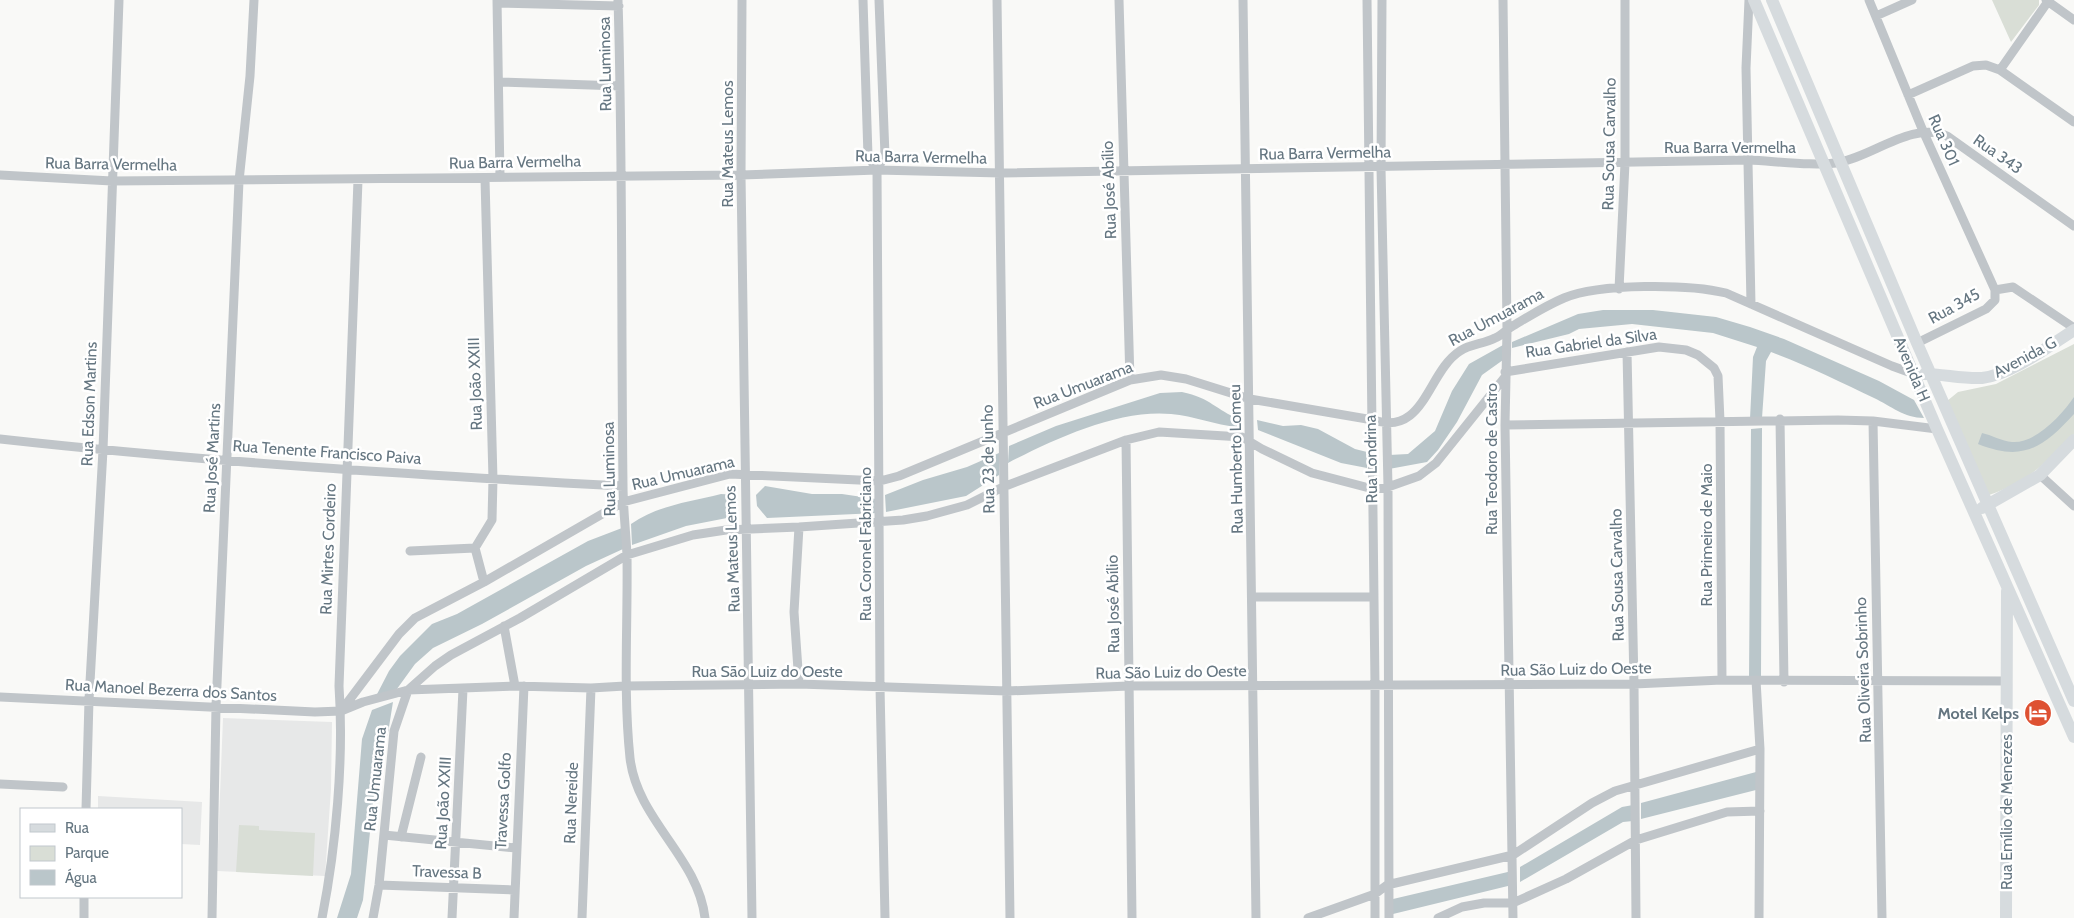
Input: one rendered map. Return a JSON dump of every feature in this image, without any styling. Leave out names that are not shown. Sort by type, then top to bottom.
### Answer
[{"type":"street","name":"Rua Edson Martins","points":[[86,808],[89,700],[103,450],[119,0]]},
{"type":"street","name":"Rua José Martins","points":[[212,918],[216,707],[239,181],[250,76],[254,0]]},
{"type":"street","name":"Rua Mateus Lemos","points":[[742,0],[741,175],[745,474],[748,528],[752,918]]},
{"type":"street","name":"Rua Coronel Fabriciano","points":[[864,0],[868,156],[877,170]]},
{"type":"street","name":"Rua Coronel Fabriciano","points":[[879,0],[885,155],[877,170],[880,687],[884,918]]},
{"type":"street","name":"Rua 23 de Junho","points":[[997,0],[1001,173],[1002,434],[1010,918]]},
{"type":"street","name":"Rua José Abílio","points":[[1119,0],[1130,380]]},
{"type":"street","name":"Rua Humberto Lomeu","points":[[1243,0],[1254,597],[1256,918]]},
{"type":"street","name":"Rua Londrina","points":[[1367,0],[1376,686],[1375,918]]},
{"type":"street","name":"Rua Londrina","points":[[1382,0],[1381,168],[1388,487],[1387,885],[1389,918]]},
{"type":"street","name":"Rua Teodoro de Castro","points":[[1503,0],[1507,330],[1505,425],[1508,684],[1514,855],[1513,918]]},
{"type":"street","name":"Rua Sousa Carvalho","points":[[1619,289],[1625,163],[1625,0]]},
{"type":"street","points":[[1749,0],[1746,68],[1751,304]]},
{"type":"street","name":"Avenida H","points":[[1754,0],[1825,162],[1937,429],[2074,737]]},
{"type":"street","name":"Avenida H","points":[[1772,0],[1917,343],[2074,701]]},
{"type":"street","name":"Rua 301","points":[[1869,0],[1923,131],[1996,290]]},
{"type":"street","points":[[1876,16],[1912,0]]},
{"type":"street","points":[[2000,70],[2048,1],[2074,20]]},
{"type":"street","points":[[500,177],[500,82],[497,2],[618,3]]},
{"type":"street","name":"Rua Luminosa","points":[[618,3],[623,175],[623,502],[627,555],[625,686],[630,760],[637,788],[646,806],[694,879],[704,903],[705,918]]},
{"type":"street","points":[[1762,20],[1777,13]]},
{"type":"street","points":[[1908,95],[1973,66],[1986,65],[2000,70],[2074,122]]},
{"type":"street","points":[[500,82],[620,86]]},
{"type":"street","points":[[1841,162],[1923,131]]},
{"type":"street","name":"Rua 343","points":[[1923,131],[1946,136],[2074,226]]},
{"type":"street","name":"Rua Barra Vermelha","points":[[0,176],[112,181],[239,181],[741,175],[877,170],[1001,173],[1381,168],[1749,160],[1841,162]]},
{"type":"street","name":"Rua João XXIII","points":[[475,548],[492,520],[493,479],[485,179]]},
{"type":"street","name":"Rua Mirtes Cordeiro","points":[[322,918],[335,835],[341,711],[339,686],[346,469],[358,180]]},
{"type":"street","name":"Rua 345","points":[[1917,343],[1986,309],[1995,300],[1996,290],[2013,287],[2074,329]]},
{"type":"street","name":"Rua Umuarama","points":[[341,711],[399,634],[415,618],[484,582],[623,502],[730,474],[880,481],[899,476],[1130,380],[1161,375],[1178,378],[1250,399],[1373,420],[1386,424],[1407,418],[1417,410],[1442,367],[1461,350],[1495,339],[1507,330],[1565,298],[1578,293],[1619,289],[1706,289],[1726,293],[1914,374]]},
{"type":"street","name":"Avenida G","points":[[1914,374],[1968,378],[1996,375],[2012,368],[2074,329]]},
{"type":"street","name":"Rua Gabriel da Silva","points":[[1505,374],[1659,347],[1686,350],[1698,355],[1714,368],[1719,389]]},
{"type":"street","points":[[1371,351],[1384,351]]},
{"type":"street","name":"Rua Sousa Carvalho","points":[[1627,352],[1634,684],[1636,918]]},
{"type":"street","name":"Rua Umuarama","points":[[373,918],[379,885],[388,776],[394,731],[408,690],[435,666],[627,555],[693,535],[748,528],[879,522],[927,516],[967,505],[1004,487],[1126,440],[1159,432],[1242,436],[1262,449],[1312,473],[1373,489],[1388,487],[1419,476],[1436,463],[1505,374]]},
{"type":"street","name":"Rua Primeiro de Maio","points":[[1719,389],[1722,680]]},
{"type":"street","points":[[1505,425],[1629,424],[1780,419],[1873,421],[1937,429]]},
{"type":"street","points":[[1780,419],[1784,682]]},
{"type":"street","name":"Rua Oliveira Sobrinho","points":[[1873,421],[1881,741],[1882,918]]},
{"type":"street","name":"Rua Tenente Francisco Paiva","points":[[0,439],[103,450],[346,469],[623,486]]},
{"type":"street","name":"Rua José Abílio","points":[[1126,440],[1132,918]]},
{"type":"street","points":[[1974,512],[2040,475],[2074,440]]},
{"type":"street","points":[[2040,475],[2074,506]]},
{"type":"street","points":[[799,527],[794,612],[799,684]]},
{"type":"street","points":[[410,551],[475,548],[484,582]]},
{"type":"street","name":"Rua Emílio de Menezes","points":[[2006,918],[2008,586]]},
{"type":"street","points":[[1254,597],[1374,597]]},
{"type":"street","name":"Travessa Golfo","points":[[504,626],[519,686],[514,918]]},
{"type":"street","name":"Rua São Luiz do Oeste","points":[[341,711],[363,702],[408,690],[519,686],[591,688],[799,684],[1007,691],[1129,686],[1634,684],[1722,680],[1784,682],[2006,681]]},
{"type":"street","points":[[1756,680],[1760,749],[1759,918]]},
{"type":"street","name":"Rua Nereide","points":[[582,918],[591,688]]},
{"type":"street","name":"Rua João XXIII","points":[[452,918],[463,689]]},
{"type":"street","name":"Rua Manoel Bezerra dos Santos","points":[[0,697],[341,711]]},
{"type":"street","points":[[1308,918],[1374,894],[1387,885],[1514,855],[1592,803],[1634,784],[1665,778],[1760,749]]},
{"type":"street","points":[[401,837],[421,756]]},
{"type":"street","points":[[0,784],[63,787]]},
{"type":"street","points":[[1438,918],[1462,907],[1484,903],[1513,903],[1566,879],[1636,840],[1727,812],[1760,811]]},
{"type":"street","points":[[384,835],[516,848]]},
{"type":"street","name":"Travessa B","points":[[379,885],[514,890]]},
{"type":"street","points":[[84,898],[84,918]]},
{"type":"shaded area","points":[[223,718],[332,722],[331,789],[325,876],[217,871]]},
{"type":"shaded area","points":[[98,796],[202,802],[200,845],[182,844],[182,808],[98,808]]},
{"type":"green space","points":[[1992,0],[2039,0],[2039,5],[2011,42]]},
{"type":"green space","points":[[2074,344],[2074,434],[2036,470],[2015,484],[1989,495],[1947,401],[1958,392],[1996,384]]},
{"type":"green space","points":[[239,825],[259,826],[259,830],[315,833],[313,876],[236,872]]},
{"type":"water","points":[[1603,310],[1653,310],[1716,317],[1750,327],[1784,339],[1879,381],[1914,400],[1924,418],[1904,414],[1836,380],[1771,352],[1766,361],[1762,418],[1750,419],[1753,357],[1757,347],[1713,333],[1632,324],[1579,329],[1569,334],[1512,348],[1512,342],[1578,314]]},
{"type":"water","points":[[1503,345],[1503,360],[1482,375],[1457,422],[1438,450],[1427,462],[1389,469],[1389,455],[1408,454],[1435,431],[1452,391],[1469,364]]},
{"type":"water","points":[[1182,392],[1200,397],[1239,419],[1238,427],[1171,414],[1130,416],[1066,436],[1008,463],[1009,446],[1056,426],[1160,393]]},
{"type":"water","points":[[2074,397],[2074,414],[2052,436],[2042,443],[2020,451],[2008,452],[1978,444],[1982,433],[2012,442],[2030,438],[2055,420]]},
{"type":"water","points":[[1257,420],[1283,426],[1301,425],[1318,429],[1355,449],[1367,452],[1367,468],[1341,463],[1258,430]]},
{"type":"water","points":[[1762,428],[1761,679],[1749,679],[1751,429]]},
{"type":"water","points":[[999,453],[999,475],[966,496],[886,512],[885,495],[923,480],[967,467]]},
{"type":"water","points":[[765,486],[812,494],[842,494],[876,499],[878,513],[767,518],[757,506],[756,495]]},
{"type":"water","points":[[721,494],[737,495],[738,506],[727,518],[686,526],[632,545],[631,524],[641,518],[663,508]]},
{"type":"water","points":[[622,528],[623,549],[586,566],[482,624],[433,648],[415,664],[394,693],[374,700],[389,671],[400,656],[432,624],[457,614],[588,541]]},
{"type":"water","points":[[393,702],[388,733],[376,774],[363,900],[357,918],[337,918],[351,874],[362,739],[372,710]]},
{"type":"water","points":[[1756,772],[1756,790],[1641,819],[1641,803]]},
{"type":"water","points":[[1633,805],[1633,821],[1623,822],[1520,882],[1520,867],[1622,807]]},
{"type":"water","points":[[1512,871],[1512,885],[1393,914],[1393,899]]},
{"type":"place","name":"Motel Kelps","points":[[2038,713]]}]
